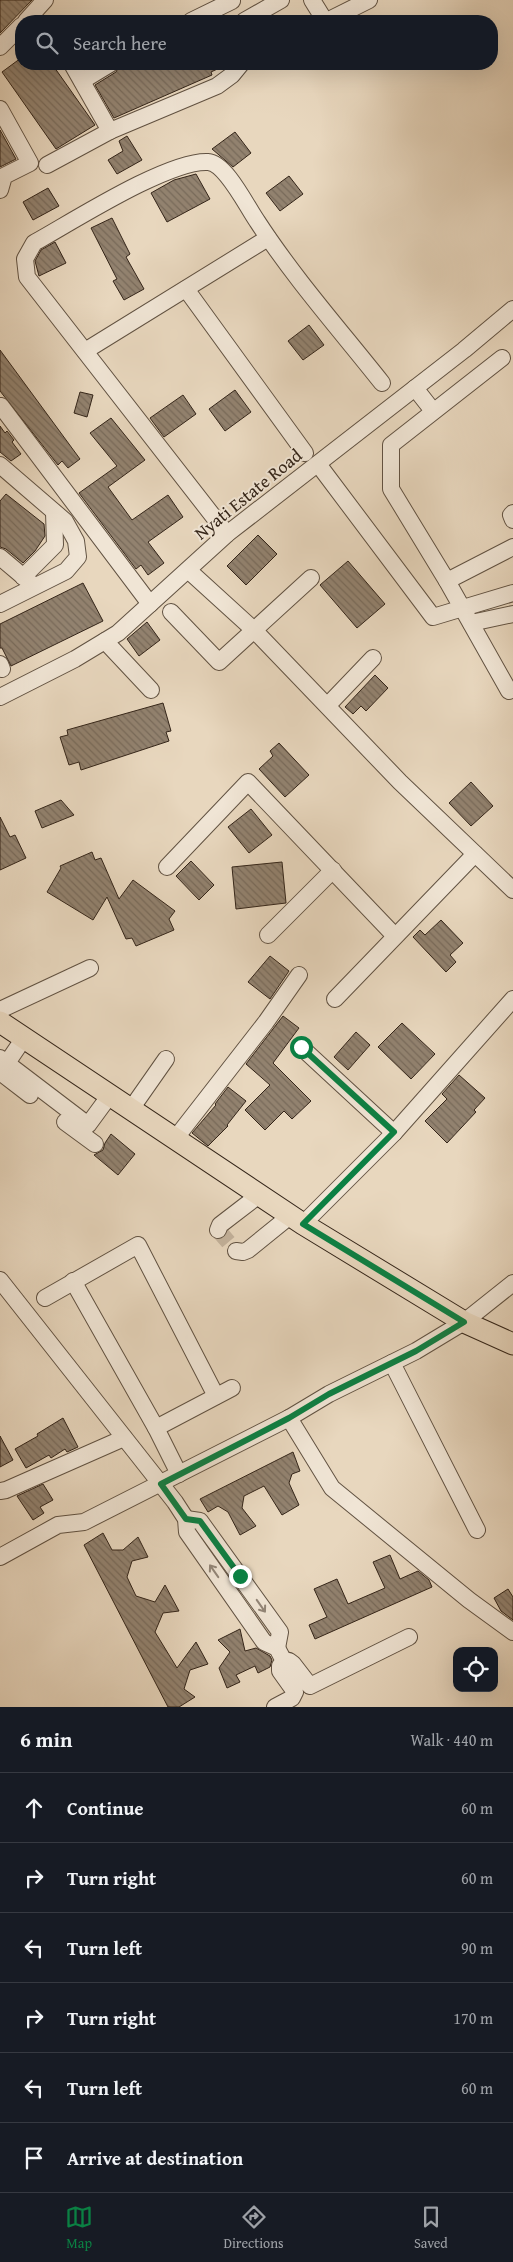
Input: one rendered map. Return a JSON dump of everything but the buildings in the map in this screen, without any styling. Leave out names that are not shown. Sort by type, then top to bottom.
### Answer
[{"type":"main road","points":[[0,1022],[296,1220],[464,1322],[513,1344]]},
{"type":"street","points":[[31,15],[45,0]]},
{"type":"street","points":[[254,15],[282,0]]},
{"type":"street","points":[[312,0],[322,15]]},
{"type":"street","points":[[338,15],[369,0]]},
{"type":"street","points":[[203,15],[231,1],[239,15]]},
{"type":"street","points":[[0,47],[15,32]]},
{"type":"street","points":[[76,70],[110,131]]},
{"type":"street","points":[[82,81],[100,70]]},
{"type":"street","points":[[47,165],[110,131],[217,86],[236,70]]},
{"type":"street","points":[[0,109],[30,162],[4,176],[0,190]]},
{"type":"street","points":[[227,534],[27,277],[24,260],[34,243],[151,178],[196,163],[210,162],[222,169],[268,238],[382,383]]},
{"type":"street","points":[[85,351],[268,238]]},
{"type":"street","points":[[186,288],[305,454]]},
{"type":"street","name":"Nyati Estate Road","points":[[0,697],[75,659],[118,633],[227,534],[513,309]]},
{"type":"street","points":[[502,358],[391,446],[391,489],[447,581],[509,691]]},
{"type":"street","points":[[415,388],[433,411]]},
{"type":"street","points":[[0,406],[150,604]]},
{"type":"street","points":[[318,464],[433,617],[513,592]]},
{"type":"street","points":[[1,468],[65,521],[76,541],[78,557],[66,571],[29,582]]},
{"type":"street","points":[[0,604],[29,582],[55,544],[54,512]]},
{"type":"street","points":[[513,513],[510,514],[513,520]]},
{"type":"street","points":[[447,581],[513,547]]},
{"type":"street","points":[[0,557],[29,582]]},
{"type":"street","points":[[188,570],[254,630],[400,782],[513,890]]},
{"type":"street","points":[[171,612],[219,662],[311,578]]},
{"type":"street","points":[[471,623],[513,614]]},
{"type":"street","points":[[105,641],[151,690]]},
{"type":"street","points":[[328,705],[373,658]]},
{"type":"street","points":[[167,867],[248,782],[394,935]]},
{"type":"street","points":[[335,999],[394,935],[475,854]]},
{"type":"street","points":[[268,935],[332,870]]},
{"type":"street","points":[[0,1010],[90,968]]},
{"type":"street","points":[[176,1139],[266,1022],[299,975]]},
{"type":"street","points":[[236,1251],[243,1252],[248,1250],[296,1220],[394,1132],[513,999]]},
{"type":"street","points":[[2,1064],[24,1038]]},
{"type":"street","points":[[301,1047],[394,1132]]},
{"type":"street","points":[[131,1109],[166,1059]]},
{"type":"street","points":[[2,1064],[88,1125],[110,1095]]},
{"type":"street","points":[[2,1064],[95,1144]]},
{"type":"street","points":[[218,1230],[220,1225],[259,1195]]},
{"type":"street","points":[[45,1298],[138,1244],[216,1396]]},
{"type":"street","points":[[0,1280],[161,1484],[186,1519],[187,1532],[264,1642],[293,1664],[310,1686],[409,1637]]},
{"type":"street","points":[[73,1281],[156,1428],[179,1474]]},
{"type":"street","points":[[0,1557],[58,1525],[84,1522],[289,1418],[329,1394],[392,1363],[464,1322],[513,1284]]},
{"type":"street","points":[[392,1363],[477,1530]]},
{"type":"street","points":[[156,1428],[232,1388]]},
{"type":"street","points":[[289,1418],[332,1488],[462,1594],[513,1632]]},
{"type":"street","points":[[0,1491],[124,1438]]},
{"type":"street","points":[[275,1707],[292,1698],[295,1692],[280,1671],[281,1656]]},
{"type":"tunnel","points":[[218,1230],[236,1251]]},
{"type":"route","points":[[240,1576],[200,1521],[186,1519],[161,1484],[289,1418],[329,1394],[416,1351],[464,1322],[303,1224],[394,1132],[301,1047]]}]
